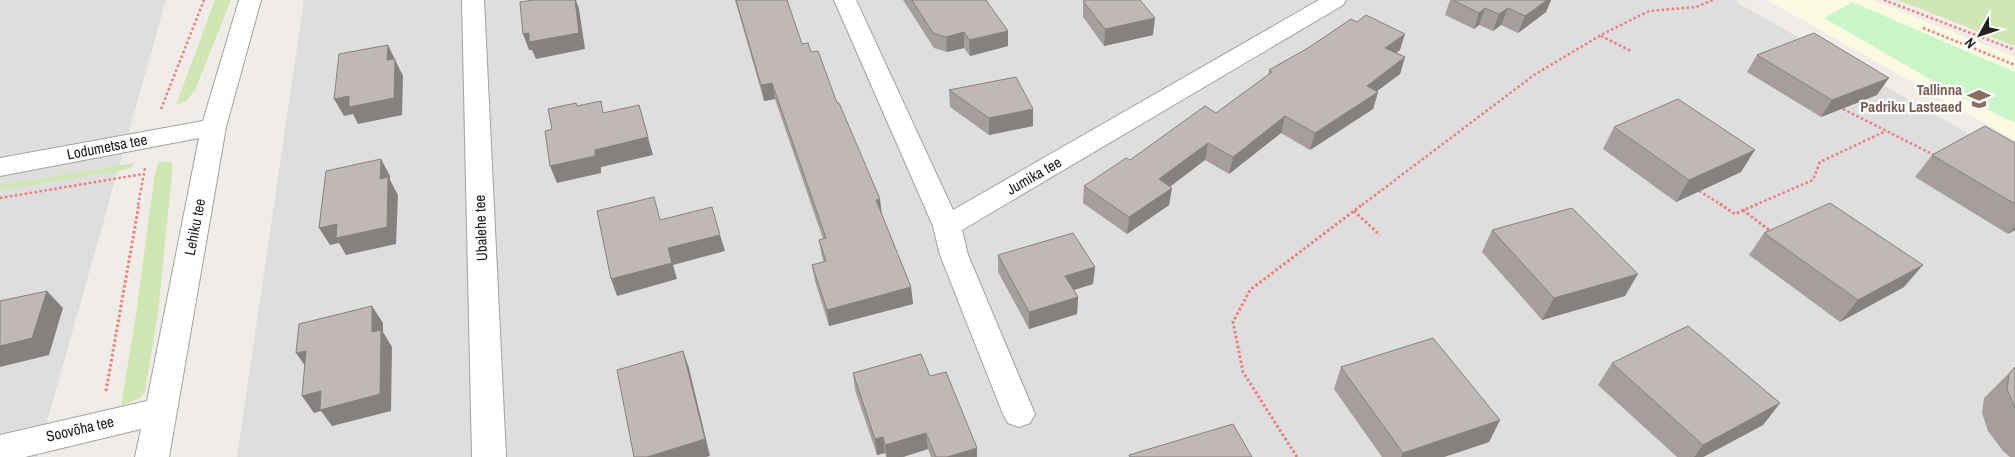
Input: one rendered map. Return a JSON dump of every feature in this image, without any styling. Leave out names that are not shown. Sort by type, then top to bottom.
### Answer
[{"type":"street","name":"Lehiku tee","points":[[152,457],[214,128],[250,0]]},
{"type":"street","name":"Ubalehe tee","points":[[473,0],[489,457]]},
{"type":"street","points":[[845,0],[947,226],[954,255],[1019,414]]},
{"type":"street","name":"Jumika tee","points":[[947,226],[1335,0]]},
{"type":"street","name":"Lodumetsa tee","points":[[0,167],[214,128]]},
{"type":"street","name":"Soovõha tee","points":[[0,449],[161,411]]},
{"type":"path","points":[[160,112],[204,0]]},
{"type":"path","points":[[1297,457],[1243,372],[1233,322],[1250,290],[1534,75],[1649,11],[1696,7],[1713,0]]},
{"type":"path","points":[[1884,0],[2015,50]]},
{"type":"path","points":[[1923,28],[2015,65]]},
{"type":"path","points":[[1601,36],[1631,51]]},
{"type":"path","points":[[1843,109],[1937,156]]},
{"type":"path","points":[[1699,191],[1735,214],[1813,180],[1820,162],[1886,131]]},
{"type":"path","points":[[98,425],[105,396],[146,163]]},
{"type":"path","points":[[0,198],[144,174]]},
{"type":"path","points":[[1743,210],[1774,234]]},
{"type":"path","points":[[1354,211],[1380,235]]},
{"type":"shaded area","points":[[0,0],[166,0],[37,457],[0,457]]},
{"type":"shaded area","points":[[304,0],[1739,0],[1736,2],[2015,160],[2015,457],[237,457]]},
{"type":"shaded area","name":"Tallinna Padriku Lasteaed","points":[[1767,0],[1872,0],[2015,57],[2015,140]]},
{"type":"green space","points":[[215,0],[231,0],[195,90],[187,100],[176,105]]},
{"type":"green space","points":[[1898,0],[2015,0],[2015,46]]},
{"type":"green space","points":[[1852,2],[2015,72],[2015,123],[1961,97],[1824,18]]},
{"type":"green space","points":[[159,162],[172,162],[172,172],[158,313],[145,392],[140,398],[121,406],[137,308],[155,172]]},
{"type":"green space","points":[[135,163],[132,167],[124,170],[0,190],[0,185]]},
{"type":"building","points":[[575,0],[579,33],[529,42],[529,33],[523,34],[520,2]]},
{"type":"building","points":[[736,0],[787,0],[802,44],[808,43],[811,52],[818,51],[837,103],[839,103],[880,199],[876,200],[911,287],[827,310],[812,265],[826,261],[819,240],[826,238],[772,83],[761,85]]},
{"type":"building","points":[[912,0],[986,0],[1008,31],[969,40],[964,32],[946,37],[933,33]]},
{"type":"building","points":[[1140,0],[1155,18],[1105,29],[1083,1]]},
{"type":"building","points":[[1453,0],[1547,0],[1525,16],[1508,8],[1499,14],[1485,8],[1479,13]]},
{"type":"building","points":[[1366,15],[1405,34],[1385,48],[1405,57],[1367,86],[1378,92],[1315,133],[1285,116],[1233,157],[1208,143],[1159,179],[1172,188],[1129,217],[1084,186],[1126,158],[1130,160],[1205,106],[1216,113],[1272,72],[1269,70],[1308,48],[1351,19],[1357,22]]},
{"type":"building","points":[[1814,33],[1889,78],[1832,100],[1757,55]]},
{"type":"building","points":[[388,45],[387,60],[395,59],[394,98],[349,107],[349,96],[334,99],[339,54]]},
{"type":"building","points":[[1016,77],[1033,109],[989,118],[949,90]]},
{"type":"building","points":[[1678,99],[1755,150],[1689,180],[1614,127]]},
{"type":"building","points":[[601,101],[603,113],[639,105],[648,137],[595,150],[595,156],[550,166],[545,131],[552,129],[548,109],[576,103],[577,106]]},
{"type":"building","points":[[1985,126],[2015,143],[2015,204],[1932,155]]},
{"type":"building","points":[[381,159],[380,179],[388,177],[387,227],[336,238],[337,224],[319,228],[326,171]]},
{"type":"building","points":[[654,197],[660,220],[712,207],[720,235],[668,248],[672,263],[611,279],[597,211]]},
{"type":"building","points":[[1830,203],[1923,265],[1858,300],[1764,233]]},
{"type":"building","points":[[1572,208],[1638,274],[1554,298],[1492,230]]},
{"type":"building","points":[[1073,233],[1095,267],[1065,276],[1078,297],[1029,312],[998,255]]},
{"type":"building","points":[[47,291],[32,338],[0,346],[0,301]]},
{"type":"building","points":[[372,306],[372,332],[381,330],[380,394],[320,410],[321,391],[302,396],[306,351],[296,353],[299,324]]},
{"type":"building","points":[[1688,326],[1780,403],[1703,445],[1612,363]]},
{"type":"building","points":[[1433,338],[1500,420],[1403,453],[1341,367]]},
{"type":"building","points":[[683,351],[705,439],[647,457],[634,457],[617,370]]},
{"type":"building","points":[[921,354],[930,376],[946,372],[977,448],[947,457],[936,457],[926,433],[885,445],[883,437],[875,439],[853,373]]},
{"type":"building","points":[[2015,367],[2015,408],[2007,389],[2009,374]]},
{"type":"building","points":[[1233,424],[1252,457],[1130,457],[1129,455]]},
{"type":"place","name":"Tallinna Padriku Lasteaed","points":[[1979,99]]}]
